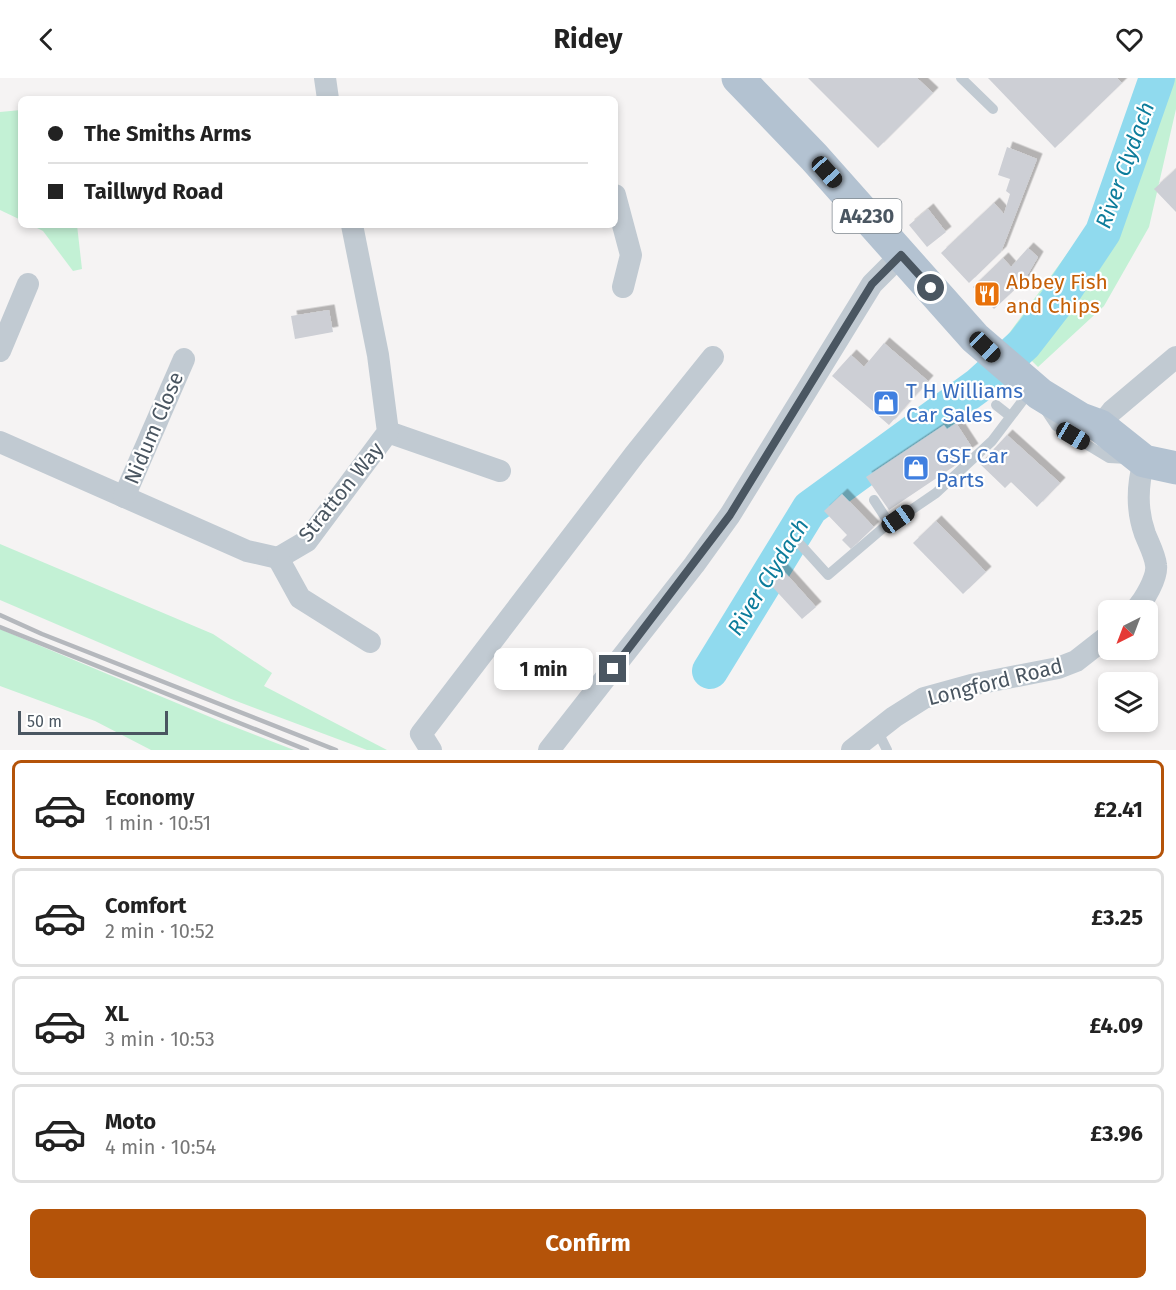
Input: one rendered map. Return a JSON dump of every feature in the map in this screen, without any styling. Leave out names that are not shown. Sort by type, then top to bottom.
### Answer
[{"type":"main road","name":"A4230","points":[[738,78],[814,158],[975,338],[1014,373],[1081,419],[1100,426],[1144,461],[1176,468]]},
{"type":"street","points":[[325,78],[328,96]]},
{"type":"street","points":[[618,206],[631,255],[623,287]]},
{"type":"street","name":"Stratton Way","points":[[0,442],[247,551],[278,558],[307,541],[388,432],[378,355],[353,228]]},
{"type":"street","points":[[549,750],[694,565],[730,515],[872,284],[901,255]]},
{"type":"street","points":[[0,351],[28,284]]},
{"type":"street","points":[[431,750],[421,734],[634,454],[713,357]]},
{"type":"street","points":[[1100,426],[1112,411],[1176,357]]},
{"type":"street","name":"Nidum Close","points":[[124,497],[184,359]]},
{"type":"street","points":[[388,432],[500,471]]},
{"type":"street","points":[[1144,461],[1139,478],[1138,501],[1143,527],[1167,570],[1152,585],[1144,600]]},
{"type":"street","points":[[278,558],[300,598],[370,642]]},
{"type":"street","name":"Longford Road","points":[[852,750],[877,729],[924,698],[971,685],[1058,668],[1076,661],[1098,644]]},
{"type":"lane","points":[[961,78],[993,109]]},
{"type":"lane","points":[[799,543],[828,575],[889,523],[943,487],[992,441],[1010,417],[1014,373]]},
{"type":"lane","points":[[1014,373],[1056,426],[1109,458],[1144,461]]},
{"type":"lane","points":[[996,405],[1010,417]]},
{"type":"lane","points":[[874,500],[889,523]]},
{"type":"lane","points":[[877,729],[886,750]]},
{"type":"green space","points":[[1139,78],[1176,78],[1176,109],[1149,227],[1104,306],[1038,367],[1007,336],[1105,202]]},
{"type":"green space","points":[[18,110],[18,219],[0,210],[0,112]]},
{"type":"green space","points":[[37,228],[77,228],[82,269],[73,271],[43,231]]},
{"type":"green space","points":[[0,544],[213,634],[272,673],[264,686],[387,750],[367,750],[231,699],[0,600]]},
{"type":"green space","points":[[0,629],[294,750],[151,750],[95,721],[0,686]]},
{"type":"building","points":[[808,78],[917,78],[933,93],[878,148]]},
{"type":"building","points":[[988,78],[1117,78],[1122,83],[1055,148]]},
{"type":"building","points":[[1007,147],[1037,159],[1001,252],[969,283],[941,253],[994,203],[1004,214],[1010,194],[1006,191],[1010,179],[998,175]]},
{"type":"building","points":[[1176,169],[1176,212],[1154,189]]},
{"type":"building","points":[[928,209],[946,232],[927,247],[909,225]]},
{"type":"building","points":[[1028,248],[1038,257],[1024,281],[994,309],[973,287],[1003,258],[1011,267]]},
{"type":"building","points":[[329,310],[333,332],[295,339],[291,316]]},
{"type":"building","name":"T H Williams Car Sales","points":[[884,343],[928,381],[889,425],[832,376],[851,355],[864,367]]},
{"type":"building","name":"GSF Car Parts","points":[[956,423],[973,449],[963,456],[965,459],[889,510],[866,477],[944,425],[947,429]]},
{"type":"building","points":[[1007,435],[1060,483],[1037,507],[1011,482],[1005,488],[980,464]]},
{"type":"building","points":[[842,494],[874,527],[851,549],[842,540],[847,535],[824,511]]},
{"type":"building","points":[[936,521],[986,572],[963,594],[913,543]]},
{"type":"building","points":[[781,568],[816,607],[802,619],[767,581]]},
{"type":"waterway","name":"River Clydach","points":[[710,671],[810,508],[979,385],[1024,344],[1055,304],[1103,232],[1157,78]]},
{"type":"railway","points":[[0,615],[42,634],[336,750]]},
{"type":"railway","points":[[0,627],[307,750]]},
{"type":"place","name":"Abbey Fish and Chips","points":[[987,294]]},
{"type":"place","name":"T H Williams Car Sales","points":[[886,403]]},
{"type":"place","name":"GSF Car Parts","points":[[916,468]]},
{"type":"route","points":[[613,669],[730,515],[872,284],[901,255],[931,288]]}]
